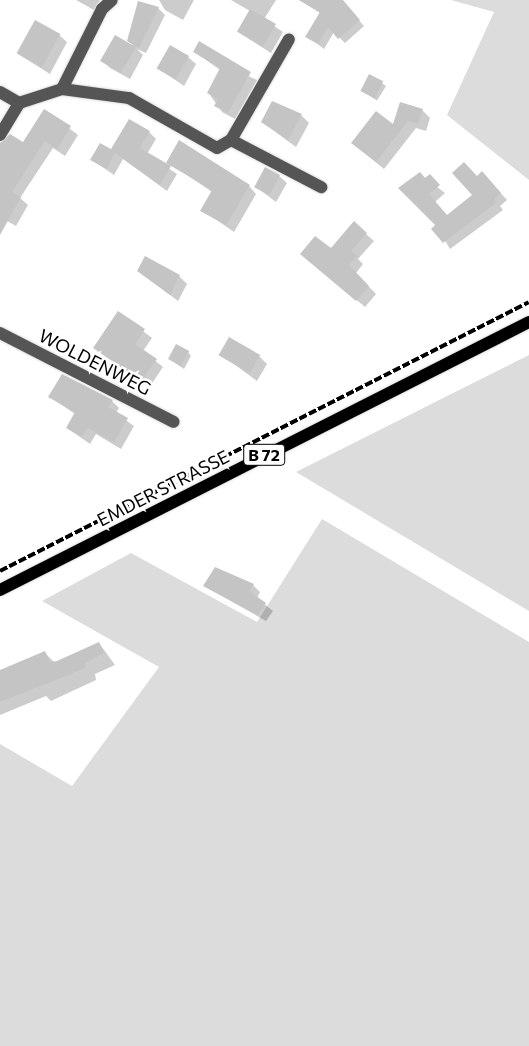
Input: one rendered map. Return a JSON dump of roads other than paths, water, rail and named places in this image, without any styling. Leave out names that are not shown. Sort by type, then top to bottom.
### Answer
[{"type":"main road","name":"EMDER STRASSE","points":[[0,590],[529,322]]},
{"type":"street","points":[[62,88],[102,9],[112,0]]},
{"type":"street","points":[[0,135],[19,103],[62,88],[129,98],[217,148],[231,140],[289,39]]},
{"type":"street","points":[[0,92],[19,103]]},
{"type":"street","points":[[231,140],[321,187]]},
{"type":"street","name":"WOLDENWEG","points":[[0,333],[174,422]]},
{"type":"railway","points":[[0,571],[529,302]]}]
